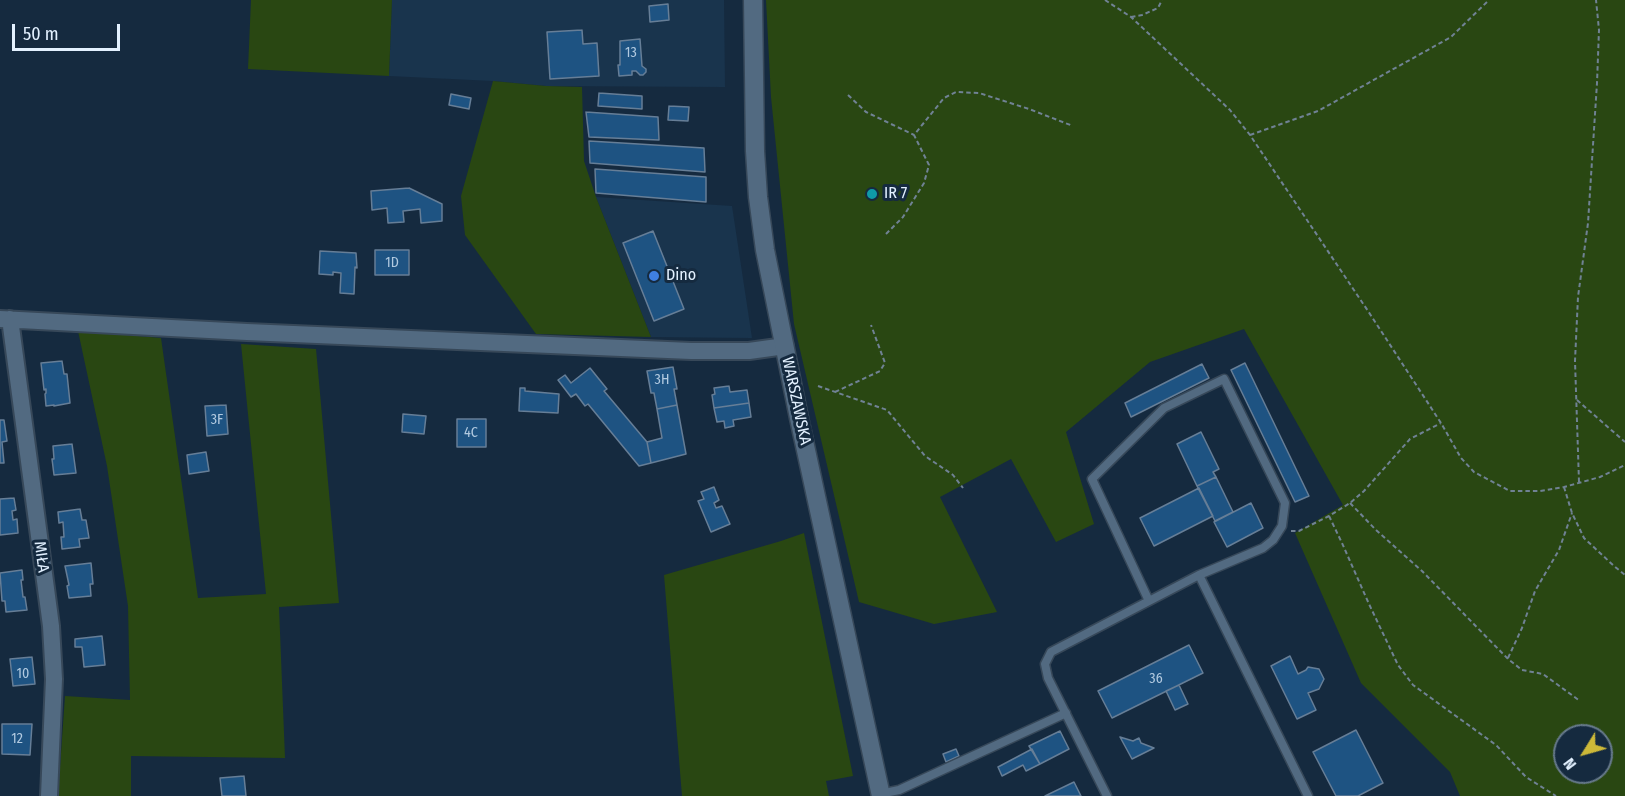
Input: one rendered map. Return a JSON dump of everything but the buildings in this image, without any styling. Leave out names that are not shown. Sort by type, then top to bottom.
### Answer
[{"type":"main road","name":"WARSZAWSKA","points":[[753,0],[753,109],[758,197],[765,250],[880,795]]},
{"type":"street","points":[[5,319],[259,333],[691,351],[749,351],[785,346]]},
{"type":"street","name":"MIŁA","points":[[5,319],[51,626],[54,680],[49,796]]},
{"type":"lane","points":[[1107,796],[1048,678],[1046,664],[1051,652],[1199,575],[1263,548],[1273,540],[1282,526],[1285,503],[1224,379],[1164,408],[1092,478],[1149,601]]},
{"type":"lane","points":[[1199,575],[1308,796]]},
{"type":"lane","points":[[880,795],[899,790],[1066,713]]},
{"type":"path","points":[[1106,0],[1131,17],[1230,110],[1250,135],[1362,301],[1461,458],[1474,472],[1510,491],[1540,491],[1599,477],[1625,465]]},
{"type":"path","points":[[1131,17],[1158,8],[1162,0]]},
{"type":"path","points":[[1250,135],[1318,111],[1451,37],[1489,0]]},
{"type":"path","points":[[1579,483],[1575,361],[1578,297],[1588,223],[1597,83],[1599,30],[1596,0]]},
{"type":"path","points":[[914,135],[944,98],[956,92],[979,93],[1073,126]]},
{"type":"path","points":[[848,95],[866,112],[914,135],[929,165],[924,183],[903,217],[886,234]]},
{"type":"path","points":[[835,392],[880,371],[885,363],[872,325]]},
{"type":"path","points":[[818,386],[887,410],[925,456],[953,475],[963,488]]},
{"type":"path","points":[[1577,400],[1625,442]]},
{"type":"path","points":[[1282,526],[1288,531],[1299,531],[1350,503],[1364,491],[1410,439],[1441,423]]},
{"type":"path","points":[[1563,487],[1584,538],[1625,574]]},
{"type":"path","points":[[1350,503],[1422,571],[1508,659],[1522,670],[1544,674],[1580,700]]},
{"type":"path","points":[[1508,659],[1535,591],[1559,550],[1572,513]]},
{"type":"path","points":[[1329,516],[1398,665],[1413,685],[1496,746],[1526,777],[1556,796]]},
{"type":"shaded area","points":[[392,0],[724,0],[725,87],[546,86],[389,76]]},
{"type":"shaded area","points":[[596,197],[732,206],[752,338],[651,337]]},
{"type":"green space","points":[[251,0],[392,0],[389,76],[248,69]]},
{"type":"green space","points":[[766,0],[1625,0],[1625,796],[1460,796],[1450,772],[1361,683],[1295,533],[1343,505],[1244,329],[1150,362],[1066,432],[1094,524],[1056,542],[1011,459],[940,497],[997,612],[934,624],[859,602],[794,324],[771,97]]},
{"type":"green space","points":[[493,81],[582,87],[584,161],[651,337],[536,334],[465,235],[461,196]]},
{"type":"green space","points":[[78,331],[161,338],[198,598],[266,594],[241,344],[316,349],[339,603],[279,607],[285,758],[131,756],[131,796],[58,796],[65,696],[130,700],[128,606],[107,466]]},
{"type":"green space","points":[[804,533],[853,776],[826,781],[829,796],[682,796],[664,575]]},
{"type":"place","name":"IR 7","points":[[872,194]]},
{"type":"place","name":"Dino","points":[[654,276]]}]
